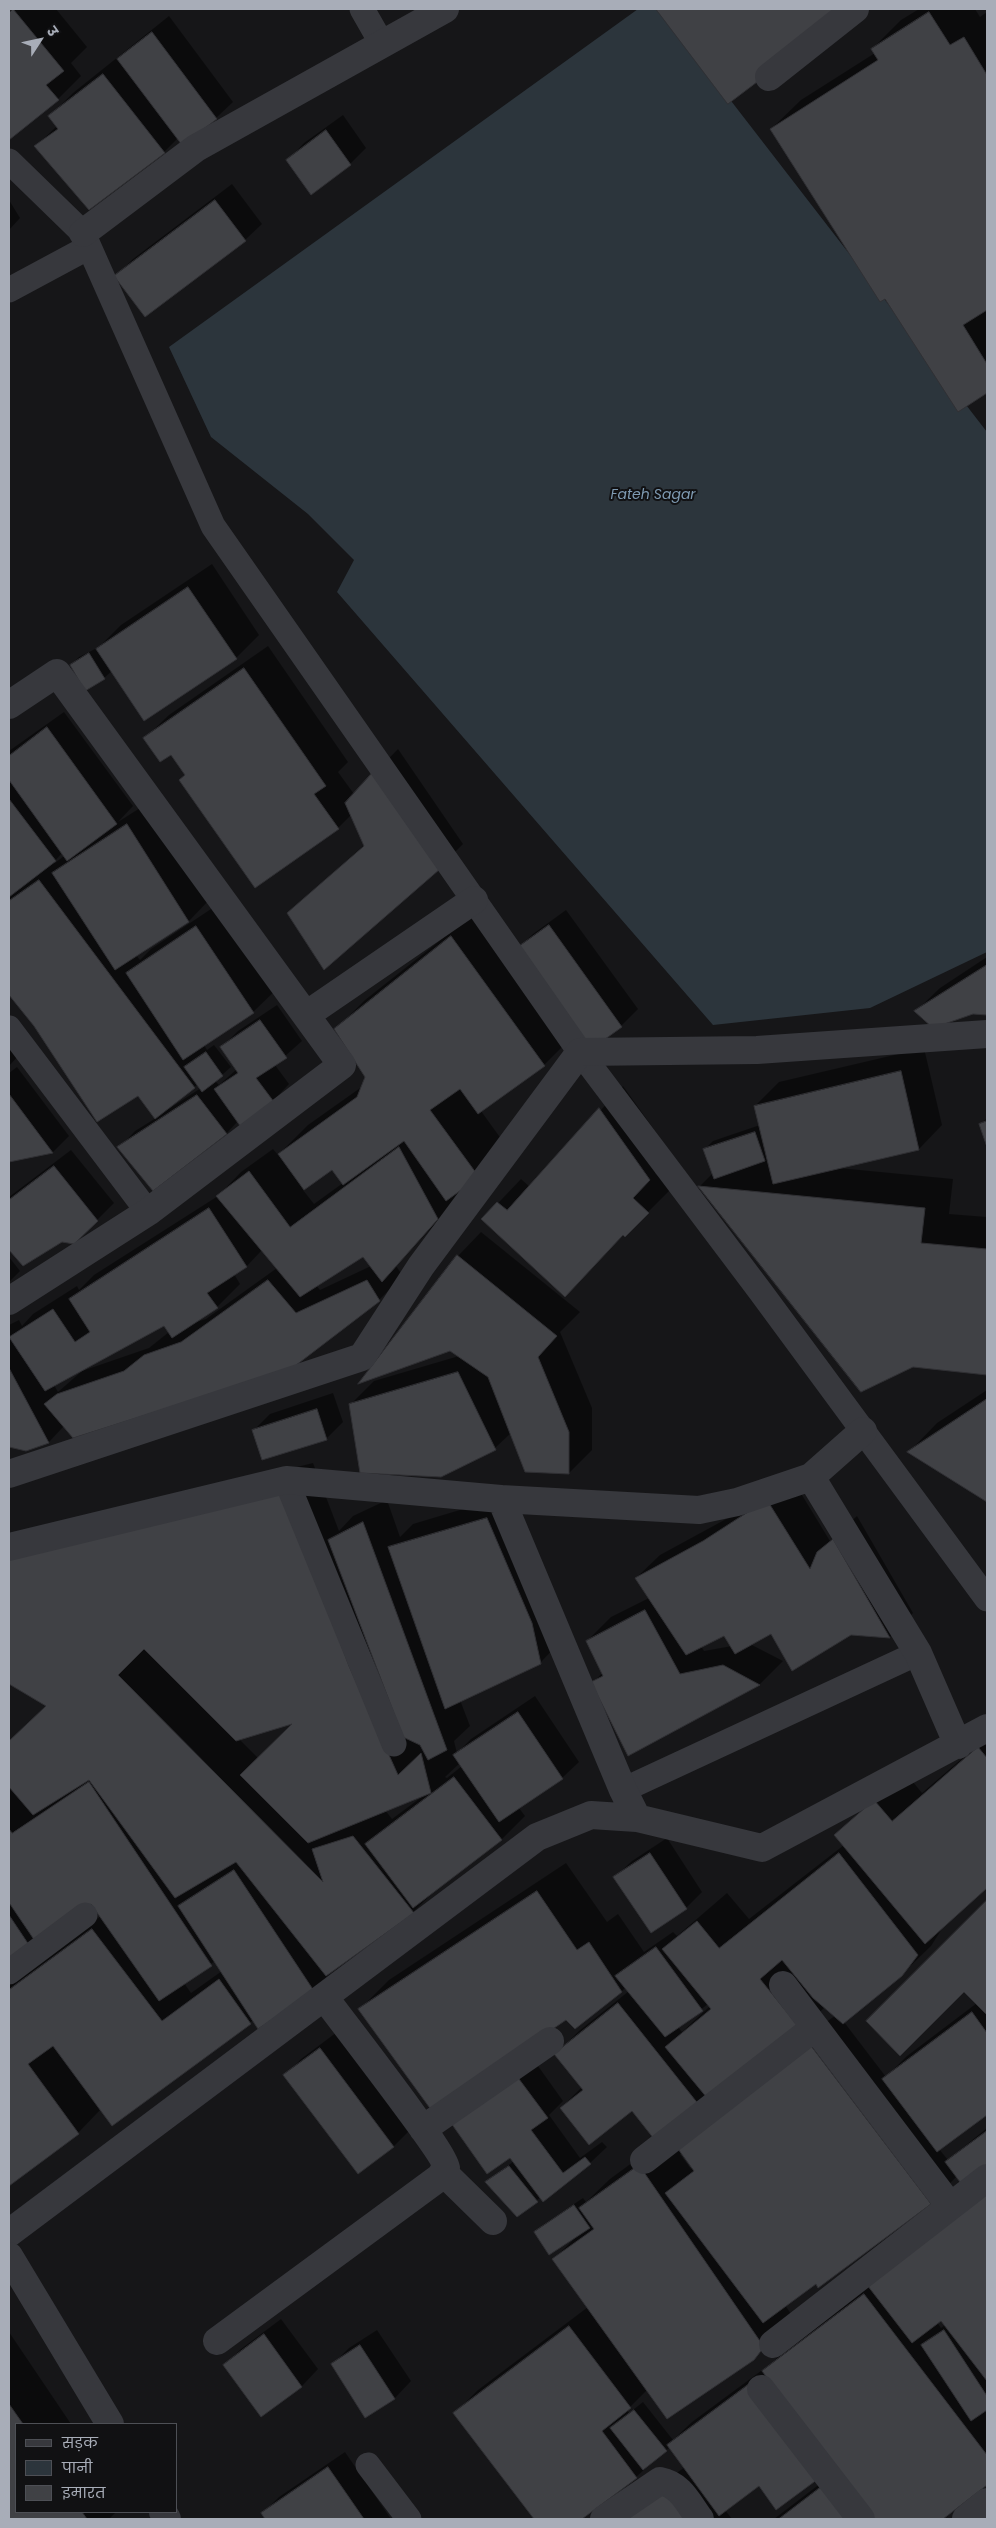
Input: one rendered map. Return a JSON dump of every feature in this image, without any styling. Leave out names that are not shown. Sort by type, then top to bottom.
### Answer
[{"type":"street","points":[[86,240],[196,148],[445,9]]},
{"type":"street","points":[[769,77],[855,9]]},
{"type":"street","points":[[9,706],[57,673],[342,1065],[148,1212],[12,1293]]},
{"type":"street","points":[[306,1015],[474,900]]},
{"type":"street","points":[[9,1474],[362,1357],[421,1266],[580,1052],[756,1050],[987,1034]]},
{"type":"street","points":[[9,1547],[286,1480],[501,1499],[699,1510],[737,1502],[811,1477],[863,1431]]},
{"type":"street","points":[[811,1477],[918,1653],[958,1745]]},
{"type":"street","points":[[501,1499],[623,1790],[637,1818]]},
{"type":"street","points":[[9,2233],[244,2055],[325,1998],[537,1836],[591,1815],[637,1818],[762,1848],[987,1728]]},
{"type":"street","points":[[783,1985],[950,2206]]},
{"type":"street","points":[[217,2341],[444,2172],[445,2161],[325,1998]]},
{"type":"street","points":[[644,2160],[814,2028]]},
{"type":"street","points":[[423,2129],[550,2041]]},
{"type":"street","points":[[444,2172],[492,2221]]},
{"type":"street","points":[[773,2344],[987,2178]]},
{"type":"street","points":[[9,2256],[109,2423]]},
{"type":"street","points":[[761,2389],[861,2519]]},
{"type":"street","points":[[604,2519],[660,2481],[669,2483],[680,2490],[700,2519]]},
{"type":"street","points":[[966,2519],[987,2502]]},
{"type":"lane","points":[[362,9],[382,44]]},
{"type":"lane","points":[[9,161],[86,240],[213,526],[580,1052],[987,1599]]},
{"type":"lane","points":[[9,290],[86,240]]},
{"type":"lane","points":[[9,1028],[148,1212]]},
{"type":"lane","points":[[286,1480],[394,1744]]},
{"type":"lane","points":[[623,1790],[918,1653]]},
{"type":"lane","points":[[9,1972],[85,1915]]},
{"type":"lane","points":[[368,2465],[409,2519]]},
{"type":"water","name":"Fateh Sagar","points":[[638,9],[660,9],[987,432],[987,952],[870,1008],[713,1025],[337,592],[354,560],[308,514],[211,437],[169,347]]},
{"type":"building","points":[[13,9],[64,71],[46,85],[59,100],[9,140],[9,13]]},
{"type":"building","points":[[656,9],[845,9],[848,13],[728,104]]},
{"type":"building","points":[[929,12],[950,45],[964,37],[987,75],[987,310],[963,325],[987,364],[987,393],[958,412],[885,299],[880,302],[770,129],[878,60],[871,49]]},
{"type":"building","points":[[152,32],[217,119],[182,145],[117,59]]},
{"type":"building","points":[[103,74],[165,153],[89,210],[34,146],[58,129],[48,116]]},
{"type":"building","points":[[326,130],[351,165],[311,195],[286,160]]},
{"type":"building","points":[[215,200],[246,241],[145,317],[114,276]]},
{"type":"building","points":[[188,587],[237,659],[144,721],[96,649]]},
{"type":"building","points":[[89,653],[105,679],[85,691],[70,665]]},
{"type":"building","points":[[244,668],[326,786],[314,794],[339,829],[255,888],[179,780],[185,775],[171,755],[160,762],[143,738]]},
{"type":"building","points":[[47,727],[117,824],[67,861],[9,780],[9,756]]},
{"type":"building","points":[[374,771],[440,869],[324,970],[287,913],[364,846],[345,803]]},
{"type":"building","points":[[9,799],[56,861],[9,897]]},
{"type":"building","points":[[127,824],[189,922],[115,970],[52,873]]},
{"type":"building","points":[[39,880],[195,1088],[155,1119],[138,1096],[97,1122],[34,1026],[9,995],[9,901]]},
{"type":"building","points":[[549,925],[622,1027],[587,1052],[514,950]]},
{"type":"building","points":[[196,926],[254,1013],[183,1060],[126,973]]},
{"type":"building","points":[[451,936],[545,1066],[478,1114],[460,1089],[430,1110],[479,1177],[446,1201],[404,1141],[343,1185],[332,1170],[304,1190],[278,1154],[357,1097],[365,1077],[334,1029]]},
{"type":"building","points":[[987,965],[987,1015],[973,1014],[933,1028],[914,1011]]},
{"type":"building","points":[[260,1020],[287,1058],[256,1078],[274,1102],[243,1130],[214,1089],[238,1073],[220,1047]]},
{"type":"building","points":[[206,1052],[223,1076],[202,1092],[184,1067]]},
{"type":"building","points":[[901,1071],[919,1150],[773,1184],[754,1106]]},
{"type":"building","points":[[9,1094],[53,1153],[9,1162]]},
{"type":"building","points":[[197,1095],[227,1134],[153,1191],[117,1147]]},
{"type":"building","points":[[599,1108],[650,1180],[633,1198],[649,1213],[625,1237],[623,1235],[565,1297],[481,1219],[497,1202],[507,1210]]},
{"type":"building","points":[[987,1121],[987,1147],[979,1124]]},
{"type":"building","points":[[755,1132],[765,1161],[714,1179],[703,1149]]},
{"type":"building","points":[[399,1147],[438,1219],[382,1282],[363,1257],[300,1297],[216,1196],[249,1171],[290,1227]]},
{"type":"building","points":[[54,1166],[98,1221],[74,1244],[62,1242],[23,1266],[9,1250],[9,1200]]},
{"type":"building","points":[[698,1186],[925,1208],[921,1243],[987,1249],[987,1375],[913,1367],[861,1392]]},
{"type":"building","points":[[209,1208],[247,1267],[207,1293],[218,1308],[172,1338],[164,1326],[45,1391],[9,1337],[53,1309],[75,1342],[90,1332],[69,1299]]},
{"type":"building","points":[[457,1255],[557,1336],[538,1357],[569,1432],[569,1474],[525,1472],[488,1377],[450,1351],[358,1384]]},
{"type":"building","points":[[268,1280],[296,1313],[367,1280],[380,1301],[291,1369],[73,1438],[44,1404],[57,1394],[124,1371],[144,1355],[181,1342]]},
{"type":"building","points":[[9,1368],[49,1443],[26,1451],[9,1447]]},
{"type":"building","points":[[458,1372],[496,1450],[441,1477],[360,1473],[349,1404]]},
{"type":"building","points":[[987,1399],[987,1502],[907,1452]]},
{"type":"building","points":[[317,1409],[327,1440],[262,1460],[252,1430]]},
{"type":"building","points":[[284,1492],[349,1666],[398,1775],[421,1753],[431,1793],[308,1843],[240,1775],[292,1724],[236,1741],[144,1649],[118,1675],[323,1882],[312,1849],[353,1836],[414,1913],[326,1976],[236,1862],[175,1898],[89,1780],[33,1815],[9,1787],[9,1741],[46,1706],[9,1684],[9,1560]]},
{"type":"building","points":[[767,1500],[810,1569],[817,1552],[833,1539],[890,1638],[851,1635],[792,1671],[771,1634],[735,1654],[724,1636],[686,1655],[635,1578],[703,1541]]},
{"type":"building","points":[[487,1518],[532,1623],[541,1664],[445,1709],[388,1547]]},
{"type":"building","points":[[363,1522],[447,1750],[428,1760],[420,1745],[403,1737],[328,1540]]},
{"type":"building","points":[[645,1610],[680,1674],[723,1665],[760,1685],[628,1756],[591,1682],[603,1676],[586,1641]]},
{"type":"building","points":[[518,1712],[563,1779],[499,1822],[453,1755]]},
{"type":"building","points":[[978,1747],[987,1758],[987,1888],[925,1944],[834,1835],[874,1800],[892,1821]]},
{"type":"building","points":[[454,1777],[502,1840],[413,1908],[365,1844]]},
{"type":"building","points":[[89,1782],[212,1966],[159,2001],[91,1904],[35,1941],[9,1905],[9,1829],[12,1833]]},
{"type":"building","points":[[650,1853],[687,1909],[651,1933],[613,1877]]},
{"type":"building","points":[[839,1853],[918,1955],[902,1976],[843,2024],[813,1998],[782,1960],[760,1979],[802,2031],[708,2099],[665,2047],[711,2009],[662,1949],[697,1921],[719,1948]]},
{"type":"building","points":[[234,1870],[314,1991],[258,2029],[178,1906]]},
{"type":"building","points":[[537,1891],[577,1950],[589,1942],[622,1992],[575,2029],[566,2020],[432,2111],[358,2009]]},
{"type":"building","points":[[987,1900],[987,2015],[964,1992],[900,2056],[866,2021]]},
{"type":"building","points":[[9,1915],[31,1948],[9,1958]]},
{"type":"building","points":[[92,1929],[162,2021],[219,1979],[251,2024],[112,2126],[53,2046],[28,2064],[79,2134],[9,2186],[9,1990]]},
{"type":"building","points":[[656,1947],[703,2011],[665,2037],[615,1976]]},
{"type":"building","points":[[618,2003],[703,2110],[658,2144],[632,2111],[589,2145],[560,2108],[583,2090],[554,2054]]},
{"type":"building","points":[[972,2012],[987,2033],[987,2115],[937,2152],[882,2079]]},
{"type":"building","points":[[808,2042],[931,2204],[818,2288],[816,2284],[763,2323],[665,2193],[694,2171],[673,2142]]},
{"type":"building","points":[[320,2048],[394,2147],[358,2174],[283,2075]]},
{"type":"building","points":[[516,2075],[548,2118],[531,2130],[563,2173],[585,2157],[591,2164],[543,2202],[510,2158],[487,2174],[451,2123]]},
{"type":"building","points":[[987,2131],[987,2174],[966,2190],[945,2162]]},
{"type":"building","points":[[639,2165],[764,2347],[754,2360],[667,2419],[552,2259],[594,2229],[579,2208]]},
{"type":"building","points":[[509,2166],[538,2202],[517,2217],[485,2182]]},
{"type":"building","points":[[987,2185],[987,2381],[941,2321],[912,2343],[864,2281]]},
{"type":"building","points":[[574,2205],[590,2228],[549,2255],[534,2232]]},
{"type":"building","points":[[864,2294],[987,2455],[987,2485],[943,2519],[874,2519],[762,2371]]},
{"type":"building","points":[[569,2326],[631,2408],[602,2431],[637,2478],[582,2519],[534,2519],[453,2413]]},
{"type":"building","points":[[944,2330],[987,2396],[987,2410],[971,2421],[921,2345]]},
{"type":"building","points":[[264,2334],[302,2387],[261,2417],[223,2365]]},
{"type":"building","points":[[360,2345],[395,2399],[365,2418],[331,2364]]},
{"type":"building","points":[[748,2385],[818,2479],[776,2510],[759,2486],[719,2516],[667,2445]]},
{"type":"building","points":[[9,2404],[22,2423],[15,2423],[15,2513],[83,2513],[87,2519],[9,2519]]},
{"type":"building","points":[[634,2410],[667,2451],[643,2470],[610,2428]]},
{"type":"building","points":[[328,2467],[364,2519],[265,2519],[261,2513]]},
{"type":"building","points":[[825,2484],[852,2519],[779,2519]]},
{"type":"building","points":[[666,2485],[691,2519],[621,2519]]}]
